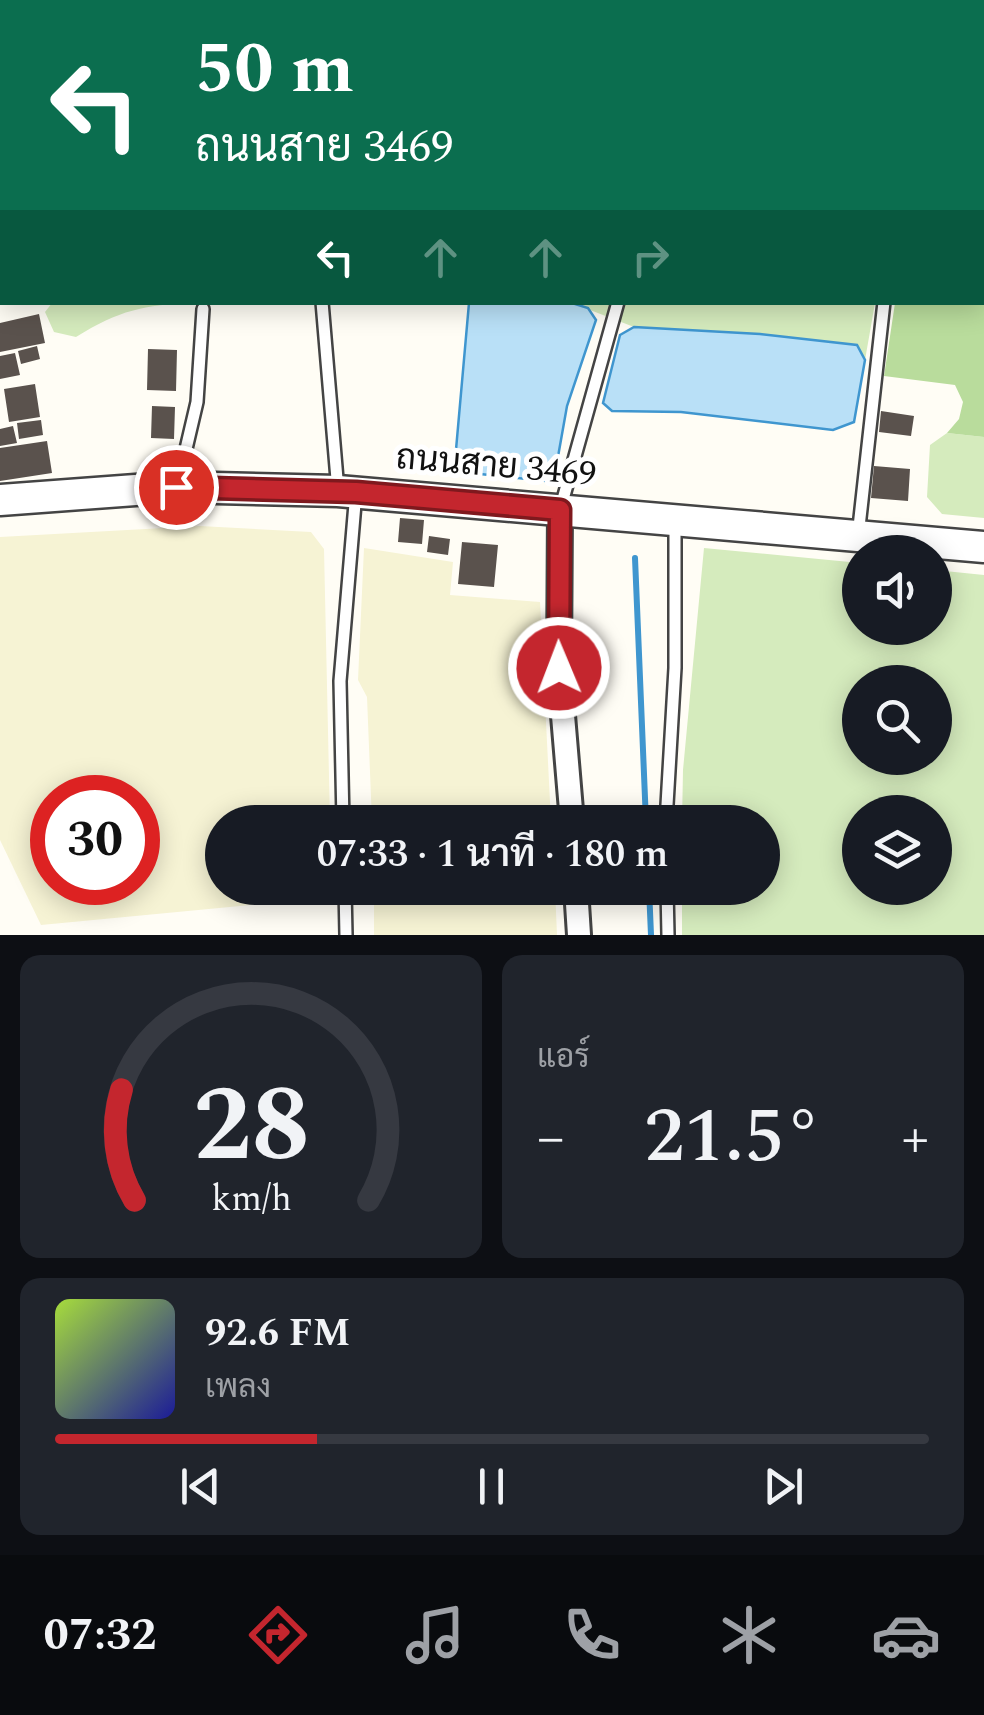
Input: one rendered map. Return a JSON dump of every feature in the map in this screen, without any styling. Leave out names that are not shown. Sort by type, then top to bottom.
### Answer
[{"type":"street","name":"ถนนสาย 3469","points":[[0,500],[176,487],[347,491],[847,535]]},
{"type":"street","points":[[560,510],[559,668],[571,805]]},
{"type":"street","name":"ถนนสาย 3469","points":[[952,544],[984,547]]},
{"type":"street","points":[[577,905],[578,935]]},
{"type":"lane","points":[[322,305],[347,491],[340,681],[344,805]]},
{"type":"lane","points":[[560,510],[617,305]]},
{"type":"lane","points":[[858,535],[884,305]]},
{"type":"lane","points":[[176,487],[198,402],[203,309]]},
{"type":"lane","points":[[667,805],[675,668],[675,520]]},
{"type":"lane","points":[[345,905],[346,935]]},
{"type":"lane","points":[[667,905],[668,935]]},
{"type":"shaded area","points":[[200,526],[311,532],[324,549],[330,805],[205,805],[205,905],[250,905],[41,925],[31,905],[160,905],[160,775],[30,775],[30,902],[0,840],[0,537]]},
{"type":"shaded area","points":[[364,548],[453,562],[450,595],[540,602],[550,805],[371,805],[367,697],[358,680]]},
{"type":"shaded area","points":[[374,905],[556,905],[557,935],[374,935]]},
{"type":"green space","points":[[50,305],[160,305],[132,311],[76,337],[54,332],[45,312]]},
{"type":"green space","points":[[577,305],[875,305],[865,360],[857,345],[760,334],[634,327]]},
{"type":"green space","points":[[895,305],[984,305],[984,437],[947,433],[959,419],[963,402],[955,385],[884,376]]},
{"type":"green space","points":[[947,433],[984,437],[984,518],[942,514],[927,497],[930,445]]},
{"type":"green space","points":[[704,548],[842,561],[842,645],[952,645],[952,572],[984,575],[984,935],[682,935],[682,905],[780,905],[780,805],[682,805]]},
{"type":"water","points":[[469,305],[588,308],[596,320],[567,406],[556,468],[545,481],[462,472],[455,461]]},
{"type":"water","points":[[634,327],[760,334],[857,345],[865,360],[854,422],[833,430],[681,412],[612,411],[603,403],[620,335]]},
{"type":"building","points":[[39,314],[45,343],[0,352],[0,323]]},
{"type":"building","points":[[37,346],[40,359],[21,364],[18,351]]},
{"type":"building","points":[[148,349],[177,350],[176,391],[147,390]]},
{"type":"building","points":[[15,353],[20,375],[0,379],[0,356]]},
{"type":"building","points":[[35,384],[40,417],[9,422],[4,389]]},
{"type":"building","points":[[152,406],[175,407],[174,439],[151,438]]},
{"type":"building","points":[[881,411],[914,416],[911,436],[879,432]]},
{"type":"building","points":[[41,420],[43,435],[19,439],[17,423]]},
{"type":"building","points":[[13,426],[17,443],[0,446],[0,429]]},
{"type":"building","points":[[47,441],[52,473],[0,481],[0,448]]},
{"type":"building","points":[[874,466],[910,469],[908,501],[871,498]]},
{"type":"building","points":[[400,518],[424,520],[422,544],[398,542]]},
{"type":"building","points":[[429,536],[450,539],[448,555],[427,552]]},
{"type":"building","points":[[462,542],[498,545],[494,587],[458,584]]},
{"type":"waterway","points":[[635,558],[645,805]]},
{"type":"waterway","points":[[650,905],[651,935]]},
{"type":"route","points":[[176,487],[356,492],[560,510],[559,668]]}]
